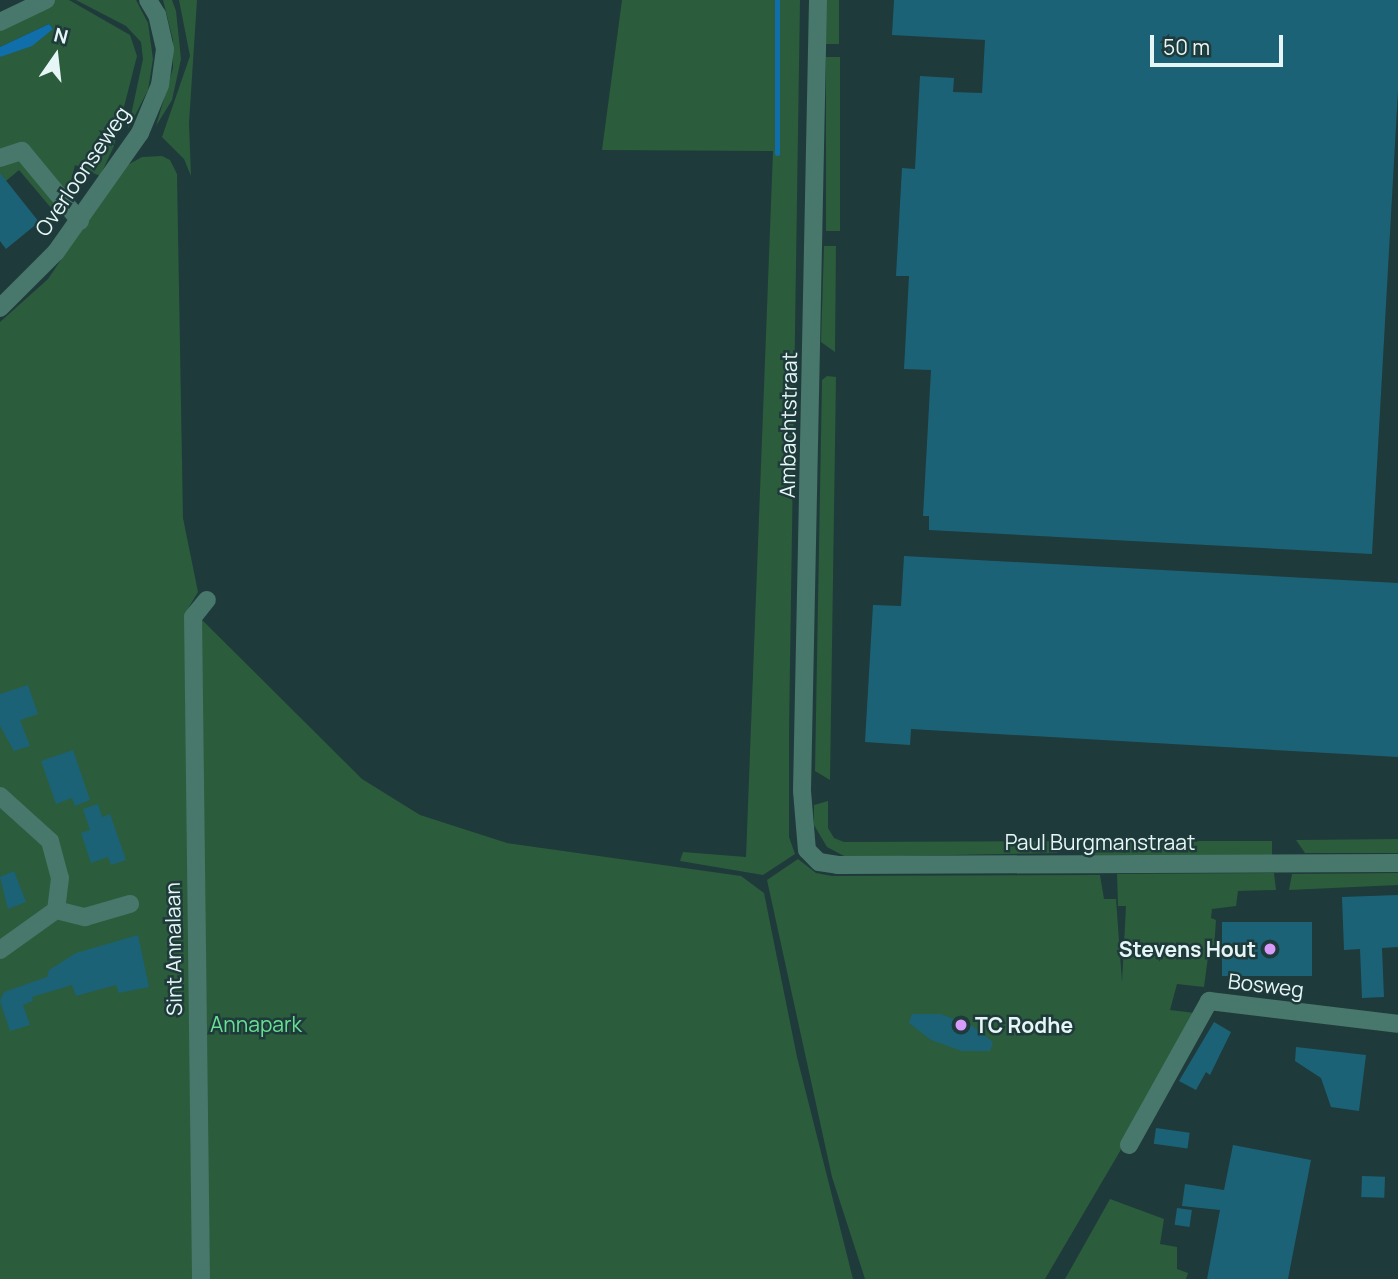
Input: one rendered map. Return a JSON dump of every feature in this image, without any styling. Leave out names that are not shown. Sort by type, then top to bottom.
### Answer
[{"type":"street","points":[[0,22],[46,0]]},
{"type":"street","name":"Overloonseweg","points":[[0,309],[16,296],[148,137],[165,49],[157,15],[148,0]]},
{"type":"street","name":"Ambachtstraat","points":[[807,850],[802,792],[818,0]]},
{"type":"street","points":[[0,158],[22,151],[80,221]]},
{"type":"street","name":"Sint Annalaan","points":[[201,1279],[193,617],[207,600]]},
{"type":"street","points":[[0,796],[50,841],[60,878],[56,911],[0,950]]},
{"type":"street","name":"Paul Burgmanstraat","points":[[807,850],[819,862],[838,865],[1398,863]]},
{"type":"street","points":[[56,911],[85,918],[130,904]]},
{"type":"street","name":"Bosweg","points":[[1129,1145],[1209,1001],[1398,1024]]},
{"type":"green space","points":[[50,0],[69,0],[130,35],[137,56],[114,146],[100,176],[75,165],[67,197],[26,145],[0,153],[0,57],[53,29],[49,24],[0,47],[0,28]]},
{"type":"green space","points":[[76,0],[136,0],[148,23],[153,59],[148,90],[128,129],[143,59],[141,42],[126,26]]},
{"type":"green space","points":[[163,0],[172,0],[176,11],[181,59],[172,100],[156,126],[173,68],[173,40]]},
{"type":"green space","points":[[179,0],[197,0],[189,123],[191,176],[184,159],[162,137],[190,56]]},
{"type":"green space","points":[[622,0],[800,0],[789,731],[789,837],[795,854],[763,875],[680,861],[683,852],[746,857],[773,151],[602,150]]},
{"type":"green space","points":[[824,0],[839,0],[839,44],[824,44]]},
{"type":"green space","points":[[826,57],[840,57],[840,231],[826,231]]},
{"type":"green space","name":"Annapark","points":[[162,156],[170,160],[177,174],[183,518],[198,592],[189,607],[362,779],[420,815],[507,843],[741,876],[764,893],[797,1057],[853,1279],[0,1279],[0,322],[48,279],[124,167],[142,157]]},
{"type":"green space","points":[[20,160],[62,210],[57,215],[19,170],[0,186],[0,163]]},
{"type":"green space","points":[[824,246],[836,246],[835,352],[821,342]]},
{"type":"green space","points":[[827,376],[836,377],[830,780],[815,771],[822,380]]},
{"type":"green space","points":[[828,801],[828,828],[834,838],[844,842],[1066,841],[1057,853],[846,857],[827,847],[814,825],[814,805]]},
{"type":"green space","points":[[1398,839],[1398,853],[1305,853],[1296,840]]},
{"type":"green space","points":[[1090,841],[1272,841],[1272,855],[1090,855]]},
{"type":"green space","points":[[798,859],[816,873],[832,876],[1100,875],[1104,899],[1116,899],[1122,982],[1126,906],[1118,906],[1117,874],[1274,873],[1276,890],[1238,891],[1236,906],[1212,909],[1211,918],[1216,920],[1214,949],[1209,949],[1204,987],[1177,984],[1170,1010],[1195,1013],[1160,1083],[1045,1279],[865,1279],[832,1177],[767,880]]},
{"type":"green space","points":[[1398,873],[1398,885],[1289,890],[1292,874]]},
{"type":"green space","points":[[1110,1199],[1164,1219],[1160,1244],[1177,1247],[1177,1269],[1188,1273],[1186,1279],[1065,1279]]},
{"type":"water","points":[[49,24],[53,29],[32,46],[0,57],[0,47]]},
{"type":"building","points":[[894,0],[1398,0],[1398,90],[1372,554],[929,530],[929,516],[923,516],[931,370],[904,369],[909,276],[896,276],[902,168],[915,169],[920,76],[954,78],[953,92],[982,93],[985,40],[892,35]]},
{"type":"building","points":[[0,173],[39,222],[6,249],[0,241]]},
{"type":"building","points":[[904,556],[1398,583],[1398,757],[911,729],[910,745],[865,742],[873,605],[901,606]]},
{"type":"building","points":[[28,685],[38,714],[20,720],[30,746],[14,751],[0,726],[0,694]]},
{"type":"building","points":[[73,750],[90,800],[75,806],[72,798],[56,804],[41,761]]},
{"type":"building","points":[[98,804],[102,817],[110,814],[126,860],[111,865],[108,857],[91,863],[81,833],[90,830],[83,809]]},
{"type":"building","points":[[14,871],[26,902],[8,909],[0,877]]},
{"type":"building","points":[[1398,895],[1398,947],[1382,948],[1384,997],[1362,998],[1360,949],[1344,950],[1342,897]]},
{"type":"building","points":[[1222,922],[1312,922],[1312,976],[1222,976]]},
{"type":"building","points":[[138,935],[149,987],[119,993],[116,985],[76,996],[72,985],[32,997],[33,1001],[23,1005],[30,1025],[10,1031],[0,1001],[4,992],[47,977],[49,970],[76,953]]},
{"type":"building","points":[[912,1014],[940,1014],[971,1025],[993,1042],[990,1051],[962,1051],[931,1040],[909,1023]]},
{"type":"building","points":[[1214,1022],[1231,1032],[1210,1075],[1206,1072],[1196,1090],[1179,1081]]},
{"type":"building","points":[[1296,1047],[1366,1055],[1359,1111],[1331,1107],[1321,1078],[1295,1061]]},
{"type":"building","points":[[1156,1128],[1190,1133],[1187,1149],[1154,1144]]},
{"type":"building","points":[[1233,1145],[1311,1160],[1288,1279],[1207,1279],[1220,1210],[1182,1206],[1185,1184],[1224,1190]]},
{"type":"building","points":[[1362,1176],[1385,1177],[1384,1198],[1361,1197]]},
{"type":"building","points":[[1177,1208],[1192,1210],[1189,1227],[1175,1225]]},
{"type":"waterway","points":[[777,0],[777,153]]},
{"type":"place","name":"Stevens Hout","points":[[1270,949]]},
{"type":"place","name":"TC Rodhe","points":[[961,1025]]}]
